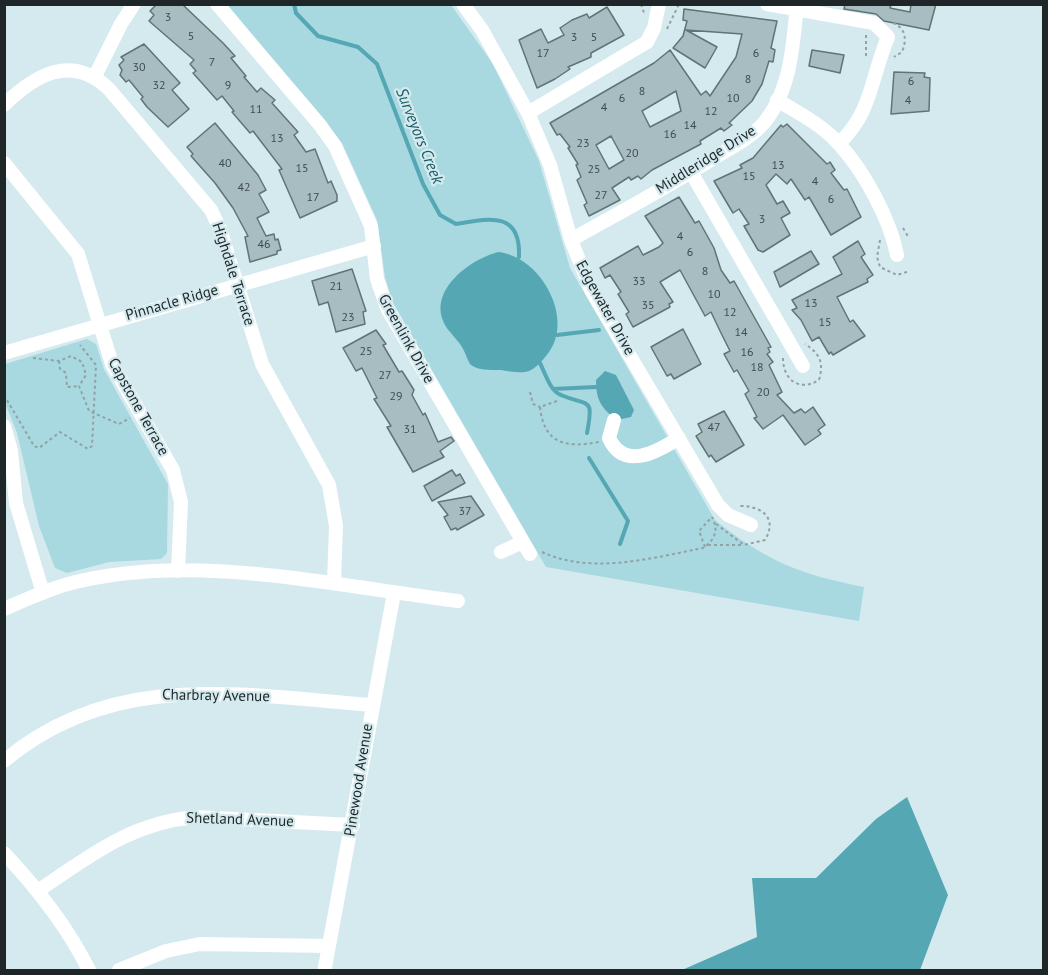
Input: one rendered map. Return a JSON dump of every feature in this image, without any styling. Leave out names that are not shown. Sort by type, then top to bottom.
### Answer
[{"type":"street","points":[[94,78],[121,24],[134,4]]},
{"type":"street","name":"Greenlink Drive","points":[[217,4],[329,138],[368,217],[379,288],[387,308],[530,548]]},
{"type":"street","name":"Edgewater Drive","points":[[463,4],[482,30],[528,113],[553,173],[571,240],[591,290],[721,509],[751,525]]},
{"type":"street","points":[[528,113],[646,42],[654,28],[659,4]]},
{"type":"street","points":[[767,4],[797,7],[874,23],[888,37],[877,63],[868,103],[858,124],[839,143]]},
{"type":"street","name":"Middleridge Drive","points":[[571,240],[691,172],[762,125],[777,100],[789,70],[797,7]]},
{"type":"street","name":"Highdale Terrace","points":[[4,105],[30,82],[44,74],[69,71],[94,78],[109,89],[210,210],[220,229],[262,364],[326,476],[336,526],[334,582]]},
{"type":"street","points":[[777,100],[819,126],[839,143],[888,222],[897,255]]},
{"type":"street","name":"Capstone Terrace","points":[[4,163],[78,254],[112,364],[165,455],[177,482],[181,502],[178,571]]},
{"type":"street","points":[[691,172],[803,366]]},
{"type":"street","name":"Pinnacle Ridge","points":[[4,352],[374,246]]},
{"type":"street","points":[[614,420],[605,442],[625,456],[639,457],[657,452],[679,438]]},
{"type":"street","points":[[4,426],[11,452],[16,504],[43,593]]},
{"type":"street","points":[[501,552],[530,548]]},
{"type":"street","points":[[4,609],[43,593],[94,578],[178,571],[334,582],[458,601]]},
{"type":"street","name":"Pinewood Avenue","points":[[325,967],[394,593]]},
{"type":"street","name":"Charbray Avenue","points":[[4,761],[48,731],[94,709],[156,695],[222,694],[372,705]]},
{"type":"street","name":"Shetland Avenue","points":[[39,890],[128,832],[171,819],[195,817],[353,825]]},
{"type":"street","points":[[4,853],[39,890],[68,932],[88,970]]},
{"type":"street","points":[[119,970],[166,951],[200,944],[329,946]]},
{"type":"path","points":[[889,62],[902,52],[905,37],[902,29],[891,23]]},
{"type":"path","points":[[861,31],[868,37],[866,64]]},
{"type":"path","points":[[898,219],[909,238]]},
{"type":"path","points":[[880,236],[876,256],[880,267],[897,275],[909,271]]},
{"type":"path","points":[[783,352],[784,371],[788,379],[804,385],[819,380],[822,362],[819,354],[800,339]]},
{"type":"path","points":[[4,395],[34,446],[39,448],[60,432],[88,449],[92,446],[96,365],[78,342]]},
{"type":"path","points":[[27,357],[59,361],[71,356],[82,362],[86,375],[79,386]]},
{"type":"path","points":[[59,361],[60,369],[66,373],[68,387],[79,386]]},
{"type":"path","points":[[79,386],[89,411],[119,423],[134,417]]},
{"type":"path","points":[[530,392],[534,404],[540,407],[549,432],[559,441],[578,446],[605,442]]},
{"type":"path","points":[[540,407],[557,401]]},
{"type":"path","points":[[530,548],[549,555],[617,564],[706,546],[744,545],[765,540],[770,532],[770,521],[765,512],[732,502]]},
{"type":"path","points":[[709,512],[716,524],[744,545]]},
{"type":"path","points":[[706,546],[699,531],[712,517]]},
{"type":"path","points":[[706,546],[715,534],[716,524]]},
{"type":"shaded area","points":[[228,5],[451,5],[493,64],[539,161],[570,268],[715,520],[751,546],[785,564],[821,577],[864,587],[859,621],[546,567],[392,301],[385,277],[377,220],[342,143]]},
{"type":"shaded area","points":[[498,252],[514,256],[528,265],[550,292],[556,309],[558,326],[555,342],[540,363],[526,372],[485,370],[473,366],[443,320],[441,307],[444,294],[451,283],[460,272],[472,264]]},
{"type":"shaded area","points":[[87,339],[96,344],[104,369],[168,484],[167,553],[161,559],[109,562],[67,573],[55,568],[39,526],[17,433],[5,403],[5,364]]},
{"type":"shaded area","points":[[605,371],[616,375],[634,410],[631,417],[617,420],[600,403],[596,380]]},
{"type":"shaded area","points":[[907,797],[948,895],[920,970],[682,970],[757,937],[752,878],[816,878],[876,819]]},
{"type":"building","points":[[157,4],[182,4],[235,56],[231,58],[257,92],[261,88],[275,100],[272,103],[298,132],[294,135],[306,152],[315,149],[328,183],[331,181],[337,195],[337,201],[300,218],[279,170],[282,169],[253,131],[250,133],[222,96],[217,100],[193,73],[196,71],[190,64],[194,60],[149,21],[154,15],[150,11]]},
{"type":"building","points":[[845,4],[891,4],[890,8],[910,12],[911,4],[936,4],[929,30],[884,21],[876,14],[844,9]]},
{"type":"building","points":[[607,7],[624,35],[591,53],[591,57],[568,67],[570,69],[537,88],[519,40],[541,29],[548,43],[564,35],[560,28],[572,20],[587,14],[589,18]]},
{"type":"building","points":[[684,9],[777,21],[771,48],[775,50],[773,62],[769,61],[762,84],[752,101],[729,123],[732,125],[724,131],[721,128],[700,141],[701,144],[652,170],[641,179],[638,176],[631,180],[629,177],[612,188],[620,200],[589,216],[584,205],[587,203],[577,180],[581,177],[576,165],[578,164],[568,148],[570,147],[560,134],[557,135],[550,123],[654,63],[670,50],[701,95],[706,91],[710,96],[736,57],[742,34],[686,30],[717,47],[705,68],[673,48],[683,36],[687,21],[683,20]],"holes":[[[676,91],[681,111],[650,127],[642,111]],[[611,136],[624,160],[609,169],[596,145]]]},
{"type":"building","points":[[144,44],[180,83],[172,90],[189,109],[168,127],[147,107],[141,99],[143,97],[129,80],[126,82],[120,75],[122,70],[119,65],[124,60],[121,57]]},
{"type":"building","points":[[812,50],[844,55],[840,73],[809,66]]},
{"type":"building","points":[[894,72],[925,73],[924,77],[930,78],[929,111],[891,114]]},
{"type":"building","points":[[215,123],[258,175],[266,190],[259,194],[269,212],[257,218],[266,236],[274,234],[275,240],[278,239],[281,250],[277,251],[277,254],[250,262],[245,237],[248,236],[233,208],[191,156],[193,154],[187,147]]},
{"type":"building","points":[[787,124],[827,164],[830,162],[835,170],[831,173],[844,190],[847,189],[861,217],[831,235],[809,197],[805,200],[791,179],[787,184],[776,174],[766,185],[777,204],[783,201],[790,213],[781,218],[790,235],[763,252],[758,250],[744,226],[749,224],[739,209],[733,213],[714,181],[742,168],[740,165],[753,158],[781,125],[783,127]]},
{"type":"building","points":[[679,197],[695,223],[699,221],[714,248],[721,270],[730,283],[734,281],[771,347],[768,348],[770,352],[767,354],[773,362],[769,365],[782,392],[777,395],[794,413],[801,409],[805,413],[813,407],[825,425],[818,430],[821,434],[805,445],[783,415],[763,429],[754,418],[757,417],[745,394],[749,391],[737,370],[734,372],[724,354],[730,351],[711,312],[705,316],[680,270],[660,282],[673,302],[669,304],[670,307],[633,327],[626,314],[629,312],[618,294],[621,292],[610,275],[605,278],[600,268],[638,246],[643,255],[663,243],[645,216]]},
{"type":"building","points":[[858,241],[865,254],[861,257],[873,275],[867,279],[868,282],[837,297],[850,322],[853,320],[865,336],[833,355],[831,352],[829,354],[819,337],[812,341],[801,320],[792,310],[797,308],[792,300],[842,274],[833,257]]},
{"type":"building","points":[[811,251],[819,264],[780,287],[774,272]]},
{"type":"building","points":[[352,269],[366,311],[363,312],[365,324],[336,332],[328,302],[319,305],[312,281]]},
{"type":"building","points":[[683,329],[701,364],[674,379],[671,374],[667,376],[651,347]]},
{"type":"building","points":[[376,330],[386,344],[383,345],[399,372],[402,371],[414,390],[412,395],[423,415],[425,413],[438,442],[451,437],[454,441],[440,451],[444,457],[413,472],[387,427],[391,426],[374,399],[377,398],[362,368],[356,371],[343,348]]},
{"type":"building","points":[[724,411],[744,445],[716,462],[711,455],[709,457],[696,436],[702,432],[698,424]]},
{"type":"building","points":[[452,470],[456,476],[460,474],[465,483],[432,501],[424,486]]},
{"type":"building","points":[[471,496],[484,515],[457,530],[456,528],[451,530],[444,517],[448,515],[438,502]]},
{"type":"waterway","name":"Surveyors Creek","points":[[294,4],[296,13],[318,36],[358,47],[377,64],[423,184],[440,215],[456,224],[491,220],[509,225],[515,232],[519,257]]},
{"type":"waterway","points":[[557,335],[599,330]]},
{"type":"waterway","points":[[540,363],[548,381],[557,393],[587,405],[590,413],[587,433]]},
{"type":"waterway","points":[[553,389],[596,387]]},
{"type":"waterway","points":[[589,458],[628,521],[620,544]]}]
